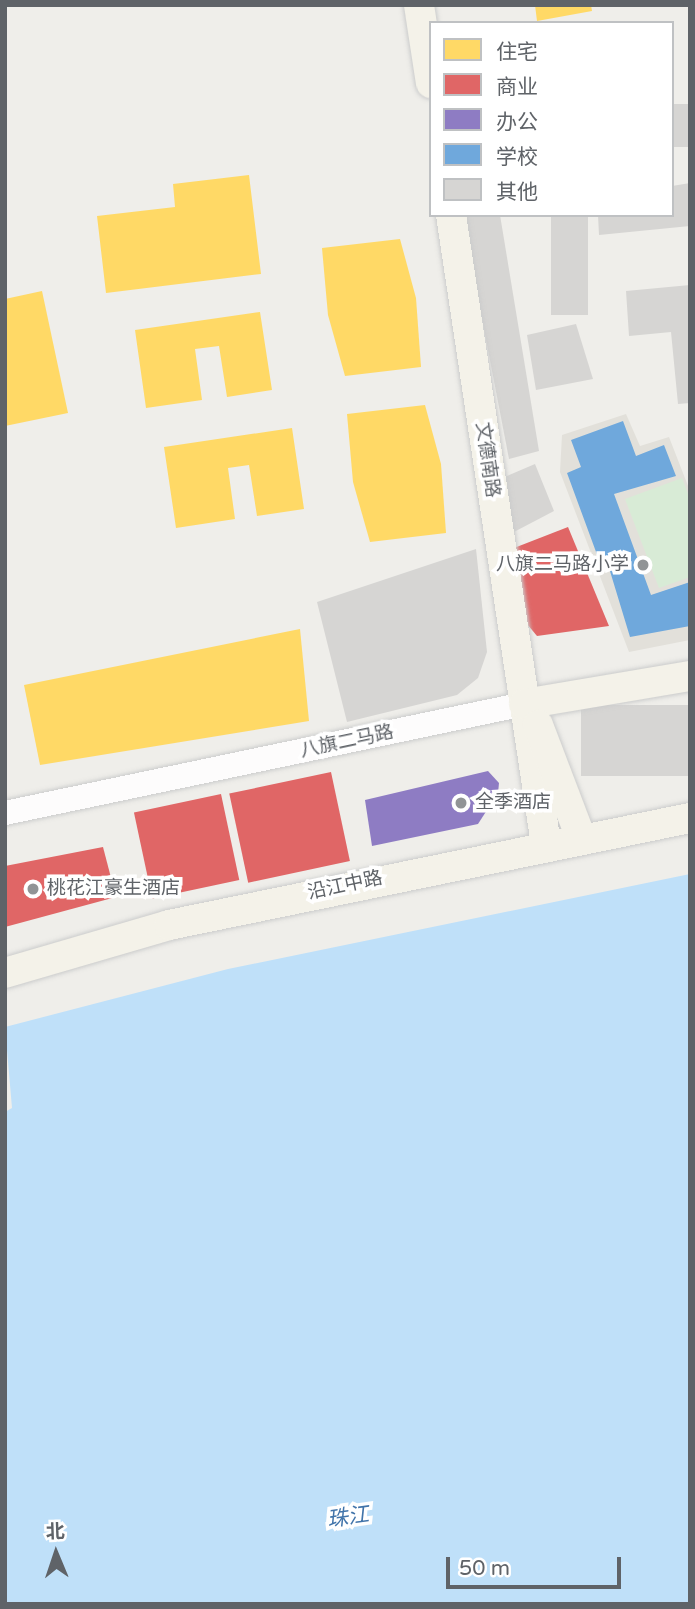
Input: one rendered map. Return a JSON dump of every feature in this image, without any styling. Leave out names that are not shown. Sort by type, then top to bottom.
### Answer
[{"type":"main road","points":[[419,5],[429,70]]},
{"type":"main road","name":"文德南路","points":[[451,217],[546,845]]},
{"type":"main road","name":"八旗二马路","points":[[524,704],[690,676]]},
{"type":"main road","points":[[524,704],[548,740],[581,838]]},
{"type":"main road","name":"沿江中路","points":[[5,973],[169,925],[546,845],[690,818]]},
{"type":"street","name":"八旗二马路","points":[[5,813],[524,704]]},
{"type":"shaded area","name":"八旗二马路小学","points":[[626,414],[640,446],[669,437],[690,491],[690,640],[629,652],[560,472],[562,435]]},
{"type":"green space","points":[[682,478],[690,499],[690,577],[659,588],[625,499]]},
{"type":"water","name":"珠江","points":[[690,874],[690,1604],[5,1604],[5,1112],[12,1108],[5,1027],[228,969]]},
{"type":"building: 住宅","points":[[535,5],[591,5],[592,11],[537,21]]},
{"type":"building: 住宅","points":[[249,175],[261,274],[106,293],[97,216],[175,207],[173,184]]},
{"type":"building: 住宅","points":[[400,239],[416,298],[421,367],[345,376],[328,315],[322,248]]},
{"type":"building: 住宅","points":[[42,291],[68,413],[5,426],[5,299]]},
{"type":"building: 住宅","points":[[260,312],[272,390],[227,397],[219,346],[195,349],[202,400],[146,408],[135,330]]},
{"type":"building: 住宅","points":[[425,405],[441,464],[446,533],[370,542],[353,482],[347,414]]},
{"type":"building: 住宅","points":[[292,428],[304,509],[257,516],[249,465],[228,468],[235,519],[176,528],[164,447]]},
{"type":"building: 住宅","points":[[473,572],[482,617],[399,633],[391,588]]},
{"type":"building: 住宅","points":[[300,629],[309,721],[40,765],[24,685]]},
{"type":"building: 商业","points":[[568,527],[609,626],[537,636],[522,618],[514,548]]},
{"type":"building: 商业","points":[[331,772],[350,861],[248,883],[229,794]]},
{"type":"building: 商业","points":[[221,794],[239,880],[152,899],[134,813]]},
{"type":"building: 商业","points":[[103,847],[116,897],[5,927],[5,866]]},
{"type":"building: 办公","points":[[488,771],[499,783],[498,793],[478,824],[372,846],[365,800]]},
{"type":"building: 学校","points":[[623,421],[636,456],[664,445],[676,476],[614,494],[651,595],[690,582],[690,626],[630,637],[606,558],[599,560],[567,473],[581,467],[571,440]]},
{"type":"building: 其他","points":[[674,104],[690,104],[690,147],[674,147]]},
{"type":"building: 其他","points":[[690,183],[690,226],[599,235],[598,217],[674,217],[674,186]]},
{"type":"building: 其他","points":[[462,217],[500,217],[539,451],[509,459]]},
{"type":"building: 其他","points":[[551,217],[588,217],[588,315],[551,315]]},
{"type":"building: 其他","points":[[690,285],[690,403],[678,404],[671,332],[629,336],[626,291]]},
{"type":"building: 其他","points":[[576,324],[593,379],[536,390],[527,335]]},
{"type":"building: 其他","points":[[535,464],[554,511],[512,533],[500,479]]},
{"type":"building: 其他","points":[[476,549],[487,652],[478,678],[457,695],[347,722],[317,602]]},
{"type":"building: 其他","points":[[581,705],[690,705],[690,776],[581,776]]},
{"type":"place","name":"八旗二马路小学","points":[[643,565]]},
{"type":"place","name":"全季酒店","points":[[461,803]]},
{"type":"place","name":"桃花江豪生酒店","points":[[33,889]]}]
